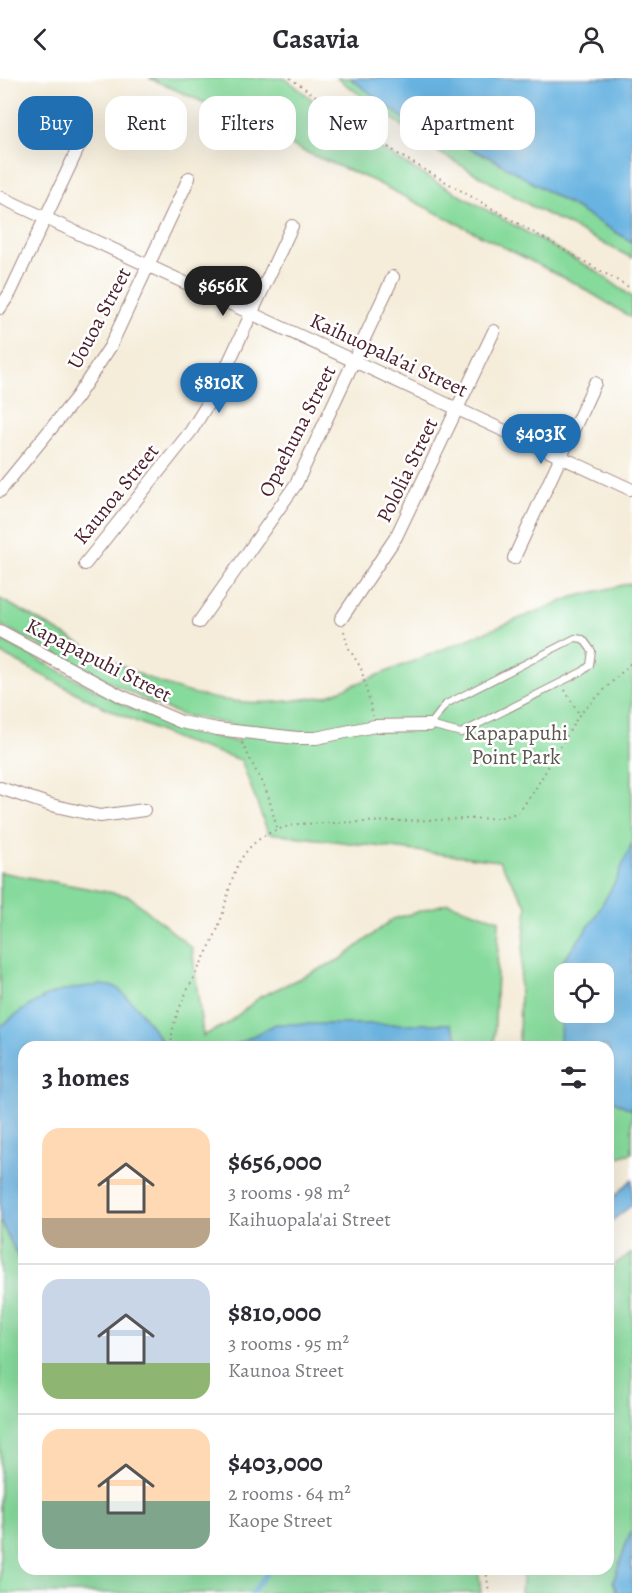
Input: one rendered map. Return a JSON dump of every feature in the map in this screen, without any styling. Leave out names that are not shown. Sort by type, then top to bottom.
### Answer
[{"type":"street","points":[[0,309],[10,293],[77,150]]},
{"type":"street","name":"Uouoa Street","points":[[0,491],[95,373],[149,266],[189,178]]},
{"type":"street","name":"Kaihuopala'ai Street","points":[[0,197],[630,489]]},
{"type":"street","name":"Kaunoa Street","points":[[84,564],[191,431],[215,392],[292,226]]},
{"type":"street","name":"Opaehuna Street","points":[[199,622],[296,484],[393,277]]},
{"type":"street","name":"Pololia Street","points":[[341,619],[396,537],[494,331]]},
{"type":"street","points":[[514,558],[595,383]]},
{"type":"street","name":"Kapapapuhi Street","points":[[0,631],[121,696],[181,722],[217,729],[297,738],[316,738],[375,726],[430,725]]},
{"type":"street","points":[[0,788],[51,805],[100,816],[144,810]]},
{"type":"lane","points":[[583,639],[592,651],[590,664],[560,683],[461,733],[430,725],[446,704],[567,640],[583,639]]},
{"type":"path","points":[[290,78],[401,156],[632,289]]},
{"type":"path","points":[[341,619],[348,647],[361,668],[375,726]]},
{"type":"path","points":[[173,1041],[176,1016],[213,939],[235,873],[245,853],[258,839],[277,828],[297,824],[509,817],[518,813],[534,791],[579,715],[632,662]]},
{"type":"path","points":[[560,683],[579,715]]},
{"type":"path","points":[[241,741],[268,795],[277,828]]},
{"type":"path","points":[[487,1575],[489,1593]]},
{"type":"green space","points":[[149,78],[285,78],[308,96],[308,150],[383,150],[596,271],[632,297],[632,318],[576,284],[374,181],[296,147],[296,96],[199,96],[199,100]]},
{"type":"green space","points":[[337,78],[389,78],[422,96],[400,96],[400,124],[388,115],[388,96],[362,96]]},
{"type":"green space","points":[[436,150],[521,150],[632,211],[632,258],[533,207]]},
{"type":"green space","name":"Kapapapuhi Point Park","points":[[632,583],[632,913],[576,963],[554,963],[554,1023],[572,1023],[586,1041],[519,1041],[520,981],[527,906],[499,861],[268,833],[241,760],[179,740],[101,706],[0,653],[0,639],[132,709],[202,734],[238,742],[240,726],[182,715],[147,701],[0,625],[0,599],[117,664],[179,689],[211,698],[244,702],[326,696],[573,597]]},
{"type":"green space","points":[[0,872],[129,896],[192,948],[203,1036],[227,1024],[260,997],[341,959],[393,919],[448,903],[499,920],[494,1041],[18,1041],[18,1575],[479,1575],[481,1593],[0,1593]]},
{"type":"green space","points":[[614,1067],[632,1070],[632,1153],[614,1158]]},
{"type":"green space","points":[[632,1253],[632,1593],[521,1593],[522,1575],[614,1575],[614,1267]]},
{"type":"water","points":[[350,78],[632,78],[632,242],[493,159],[473,150],[535,150],[535,96],[400,96],[400,116],[388,107],[388,96],[374,96]]},
{"type":"water","points":[[632,843],[632,1110],[614,1101],[614,1041],[560,1041],[561,1023],[614,1023],[614,963],[562,962],[592,922],[616,880]]},
{"type":"water","points":[[86,986],[116,987],[138,1008],[162,1041],[18,1041],[18,1258],[0,1220],[0,1027],[47,996]]},
{"type":"water","points":[[276,1024],[450,1024],[460,1041],[243,1041]]},
{"type":"water","points":[[632,1179],[632,1205],[614,1219],[614,1197]]},
{"type":"water","points":[[632,1533],[632,1593],[617,1593],[613,1582],[629,1535]]},
{"type":"waterway","points":[[252,1593],[266,1575]]}]
